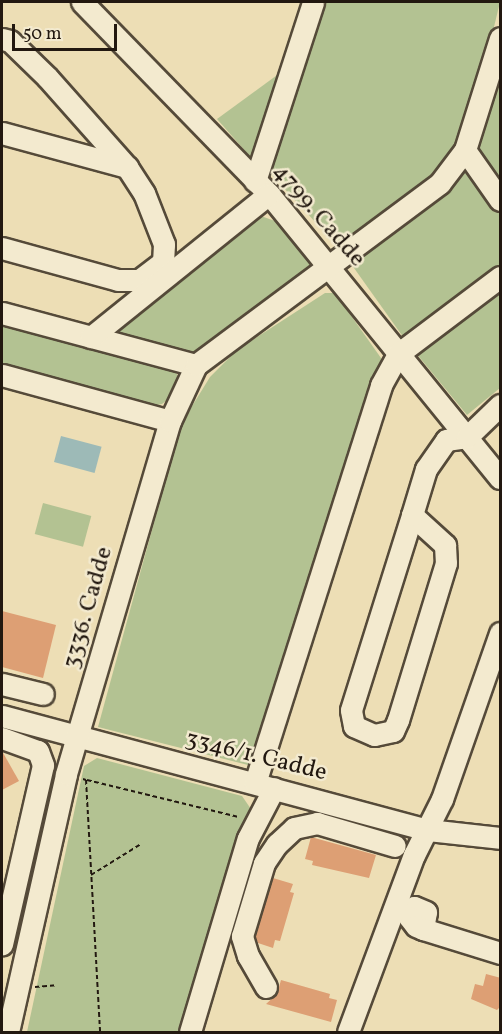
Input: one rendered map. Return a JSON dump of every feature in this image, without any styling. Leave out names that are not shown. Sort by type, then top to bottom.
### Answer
[{"type":"street","name":"4799. Cadde","points":[[82,2],[262,188],[330,267],[398,354],[501,477]]},
{"type":"street","points":[[91,337],[262,188],[313,2]]},
{"type":"street","name":"3336. Cadde","points":[[8,1032],[11,978],[66,774],[170,421],[196,365],[440,183],[465,150],[501,38]]},
{"type":"street","points":[[2,39],[10,41],[47,77],[128,166],[144,193],[164,244],[163,262],[139,280],[118,280],[2,248]]},
{"type":"street","points":[[2,133],[128,166]]},
{"type":"street","points":[[465,150],[501,200]]},
{"type":"street","points":[[190,1032],[256,821],[381,385],[398,354],[501,277]]},
{"type":"street","points":[[2,313],[196,365]]},
{"type":"street","points":[[2,375],[170,421]]},
{"type":"street","points":[[412,515],[445,546],[446,563],[395,725],[386,734],[374,735],[354,726],[351,710],[412,515],[432,456],[446,440],[467,437],[501,405]]},
{"type":"street","points":[[348,1032],[414,855],[428,830],[501,633]]},
{"type":"street","points":[[2,684],[43,694]]},
{"type":"street","name":"3346/1. Cadde","points":[[2,716],[78,738],[317,798],[428,830],[501,838]]},
{"type":"street","points":[[2,738],[38,751],[43,765],[11,871],[2,944]]},
{"type":"street","points":[[309,823],[317,798]]},
{"type":"street","points":[[266,987],[248,956],[242,936],[247,910],[270,854],[294,828],[309,823],[394,846]]},
{"type":"street","points":[[423,929],[501,952]]},
{"type":"path","points":[[66,774],[256,821]]},
{"type":"path","points":[[86,780],[100,1032]]},
{"type":"path","points":[[91,875],[141,844]]},
{"type":"green space","points":[[324,2],[500,2],[475,106],[456,149],[439,172],[340,249],[271,174]]},
{"type":"green space","points":[[284,70],[254,161],[217,119]]},
{"type":"green space","points":[[500,80],[500,196],[472,155]]},
{"type":"green space","points":[[468,159],[500,207],[500,271],[406,341],[349,261]]},
{"type":"green space","points":[[258,215],[275,221],[312,259],[311,266],[199,356],[108,335]]},
{"type":"green space","points":[[500,288],[500,388],[467,415],[415,352]]},
{"type":"green space","points":[[325,293],[335,293],[381,358],[383,366],[252,766],[98,727],[181,424],[210,377],[237,350]]},
{"type":"green space","points":[[2,321],[175,370],[179,379],[171,397],[162,404],[152,406],[2,365]]},
{"type":"green space","points":[[43,503],[91,516],[83,547],[35,534]]},
{"type":"green space","points":[[97,758],[242,796],[253,812],[183,1032],[27,1032],[84,766]]},
{"type":"water","points":[[61,436],[102,447],[95,473],[54,462]]},
{"type":"building","points":[[2,611],[56,625],[43,678],[2,667]]},
{"type":"building","points":[[2,751],[19,781],[2,790]]},
{"type":"building","points":[[311,837],[376,855],[369,878],[312,865],[313,861],[305,859]]},
{"type":"building","points":[[273,878],[293,884],[290,892],[294,893],[280,941],[275,940],[273,948],[258,943],[255,936]]},
{"type":"building","points":[[486,974],[501,978],[501,1006],[497,1010],[471,999],[475,984],[483,986]]},
{"type":"building","points":[[281,980],[330,994],[329,998],[337,1000],[331,1022],[266,1004],[277,994]]}]
